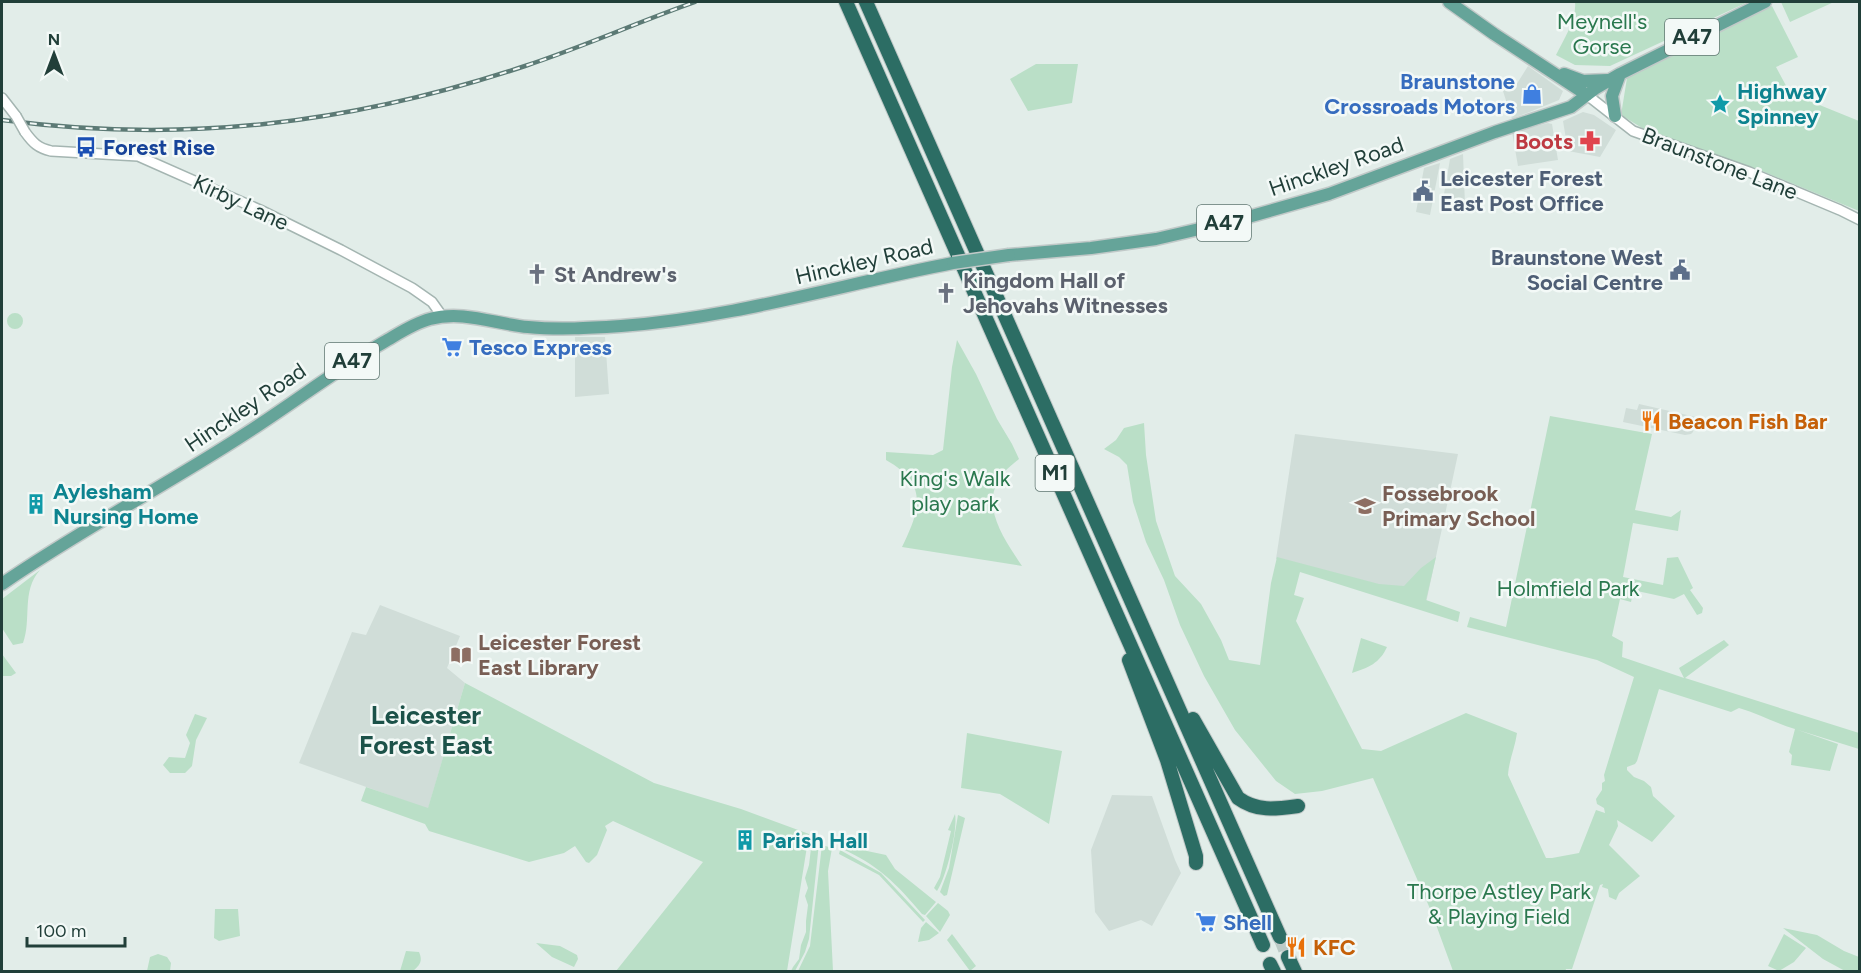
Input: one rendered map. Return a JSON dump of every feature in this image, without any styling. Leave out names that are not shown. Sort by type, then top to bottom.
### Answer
[{"type":"highway","name":"M1","points":[[846,2],[1263,945]]},
{"type":"highway","name":"M1","points":[[866,2],[1280,937]]},
{"type":"highway","points":[[1104,584],[1136,681],[1167,760],[1196,856],[1196,863]]},
{"type":"highway","points":[[1156,655],[1238,798],[1259,809],[1298,806]]},
{"type":"highway","points":[[1288,957],[1295,972]]},
{"type":"main road","points":[[1449,2],[1587,95]]},
{"type":"main road","name":"Hinckley Road","points":[[2,584],[56,547],[192,468],[348,363],[415,325],[442,316],[466,316],[525,327],[552,329],[639,325],[771,303],[935,266],[1009,255],[1156,239],[1275,210],[1329,194],[1495,132],[1554,114],[1571,107],[1615,77],[1765,2]]},
{"type":"main road","points":[[1543,67],[1583,81],[1615,77],[1612,96],[1615,116]]},
{"type":"street","name":"Braunstone Lane","points":[[1587,95],[1633,131],[1749,172],[1860,220]]},
{"type":"street","name":"Kirby Lane","points":[[2,98],[35,145],[42,149],[138,156],[260,210],[400,282],[432,302],[442,316]]},
{"type":"shaded area","points":[[1528,66],[1563,91],[1559,100],[1512,119],[1502,88],[1513,90]]},
{"type":"shaded area","points":[[1583,112],[1594,115],[1616,130],[1600,157],[1568,151],[1563,121]]},
{"type":"shaded area","points":[[1552,124],[1558,160],[1518,166],[1512,132]]},
{"type":"shaded area","points":[[1463,154],[1465,205],[1443,200],[1450,159]]},
{"type":"shaded area","points":[[1440,163],[1430,215],[1416,212],[1424,168]]},
{"type":"shaded area","points":[[575,337],[605,337],[609,394],[575,397]]},
{"type":"shaded area","points":[[1639,404],[1696,417],[1693,432],[1685,435],[1623,422],[1626,408],[1637,410]]},
{"type":"shaded area","name":"Fossebrook Primary School","points":[[1295,434],[1458,454],[1426,603],[1276,559]]},
{"type":"shaded area","points":[[380,605],[460,636],[447,668],[465,683],[428,809],[299,763],[352,632],[366,635]]},
{"type":"shaded area","points":[[1112,795],[1152,796],[1181,873],[1152,926],[1141,920],[1109,931],[1095,912],[1091,850]]},
{"type":"green space","name":"Meynell's Gorse","points":[[1575,2],[1748,2],[1610,66],[1575,65],[1556,55],[1572,22]]},
{"type":"green space","points":[[1781,2],[1834,2],[1790,22]]},
{"type":"green space","name":"Highway Spinney","points":[[1772,6],[1798,57],[1776,67],[1790,93],[1859,121],[1859,211],[1762,171],[1647,131],[1621,115],[1627,78]]},
{"type":"green space","points":[[1036,64],[1078,64],[1072,103],[1028,111],[1010,79]]},
{"type":"green space","points":[[12,313],[18,313],[23,321],[21,327],[12,329],[7,324],[7,318]]},
{"type":"green space","name":"King's Walk play park","points":[[957,340],[1019,459],[999,479],[995,488],[993,508],[1000,529],[1022,566],[902,547],[913,521],[917,499],[915,488],[909,479],[900,469],[886,460],[886,452],[933,455],[943,450]]},
{"type":"green space","points":[[1550,416],[1652,434],[1635,510],[1671,517],[1681,510],[1678,531],[1633,523],[1623,577],[1663,585],[1667,558],[1678,557],[1693,588],[1690,590],[1703,608],[1702,613],[1697,615],[1684,594],[1674,599],[1637,591],[1633,592],[1631,602],[1620,599],[1612,636],[1623,642],[1622,657],[1684,678],[1679,668],[1724,640],[1729,645],[1685,678],[1859,733],[1859,749],[1798,730],[1838,744],[1830,771],[1791,765],[1792,755],[1789,752],[1795,729],[1739,708],[1731,712],[1659,689],[1637,761],[1627,767],[1627,770],[1651,787],[1653,796],[1675,816],[1652,842],[1617,820],[1618,826],[1609,845],[1640,876],[1619,893],[1616,900],[1609,897],[1608,889],[1602,887],[1603,884],[1600,885],[1572,969],[1566,969],[1565,972],[1453,971],[1431,911],[1373,778],[1322,791],[1295,794],[1276,781],[1235,730],[1204,676],[1146,542],[1133,502],[1127,465],[1119,457],[1104,449],[1116,440],[1124,428],[1144,423],[1146,455],[1156,521],[1175,576],[1201,604],[1229,660],[1260,665],[1271,583],[1277,557],[1379,584],[1404,586],[1421,568],[1436,557],[1426,600],[1460,612],[1458,622],[1300,572],[1294,595],[1304,598],[1296,621],[1362,749],[1381,751],[1466,713],[1517,733],[1508,775],[1546,858],[1552,858],[1579,853],[1596,810],[1605,813],[1604,808],[1597,804],[1596,799],[1605,781],[1604,775],[1634,677],[1597,660],[1467,627],[1470,617],[1506,627]]},
{"type":"green space","points":[[40,570],[31,587],[23,643],[13,645],[2,628],[2,599]]},
{"type":"green space","points":[[1361,638],[1387,647],[1373,664],[1352,673]]},
{"type":"green space","points":[[2,654],[16,673],[11,676],[2,676]]},
{"type":"green space","points":[[465,683],[654,783],[741,809],[809,834],[787,971],[616,971],[703,862],[613,821],[605,826],[607,830],[597,855],[589,863],[575,846],[564,853],[529,862],[429,831],[425,824],[361,801],[366,787],[428,808]]},
{"type":"green space","points":[[195,714],[207,718],[196,740],[192,766],[185,773],[170,773],[163,765],[169,757],[185,758],[190,743],[186,735]]},
{"type":"green space","points":[[967,733],[1062,751],[1049,824],[1000,794],[961,788]]},
{"type":"green space","points":[[955,814],[951,852],[937,891],[934,888],[940,877],[951,831],[948,830]]},
{"type":"green space","points":[[958,815],[965,818],[947,895],[944,896],[940,892],[949,868]]},
{"type":"green space","points":[[842,839],[858,843],[867,851],[886,855],[895,869],[936,902],[925,915],[922,914],[904,893],[876,868],[840,848]]},
{"type":"green space","points":[[812,840],[819,843],[809,939],[795,971],[791,971],[799,959],[806,932],[808,905],[805,896],[808,888],[805,878]]},
{"type":"green space","points":[[822,845],[832,848],[828,871],[833,971],[798,971],[810,946]]},
{"type":"green space","points":[[840,850],[881,873],[925,920],[923,922],[879,875],[839,854]]},
{"type":"green space","points":[[938,903],[950,915],[940,932],[926,916]]},
{"type":"green space","points":[[215,909],[238,909],[240,936],[219,941],[214,938]]},
{"type":"green space","points":[[926,922],[939,933],[929,940],[918,942],[921,928]]},
{"type":"green space","points":[[1783,928],[1817,935],[1859,957],[1859,971],[1845,971],[1823,959]]},
{"type":"green space","points":[[952,934],[976,966],[970,971],[947,940]]},
{"type":"green space","points":[[1784,934],[1806,948],[1794,962],[1779,971],[1768,966]]},
{"type":"green space","points":[[536,943],[560,946],[577,955],[578,959],[574,967],[552,957]]},
{"type":"green space","points":[[406,951],[419,952],[420,963],[413,971],[400,971]]},
{"type":"green space","points":[[158,954],[167,957],[171,963],[170,971],[147,971],[150,957]]},
{"type":"tunnel","points":[[1280,937],[1288,957]]},
{"type":"railway","points":[[2,120],[70,127],[136,130],[202,129],[266,124],[331,115],[460,86],[525,66],[695,2]]},
{"type":"place","name":"Braunstone Crossroads Motors","points":[[1532,94]]},
{"type":"place","name":"Highway Spinney","points":[[1720,104]]},
{"type":"place","name":"Boots","points":[[1590,141]]},
{"type":"place","name":"Forest Rise","points":[[86,147]]},
{"type":"place","name":"Leicester Forest East Post Office","points":[[1423,191]]},
{"type":"place","name":"Braunstone West Social Centre","points":[[1680,270]]},
{"type":"place","name":"St Andrew's","points":[[537,274]]},
{"type":"place","name":"Kingdom Hall of Jehovahs Witnesses","points":[[946,293]]},
{"type":"place","name":"Tesco Express","points":[[452,347]]},
{"type":"place","name":"Beacon Fish Bar","points":[[1651,421]]},
{"type":"place","name":"Aylesham Nursing Home","points":[[36,504]]},
{"type":"place","name":"Fossebrook Primary School","points":[[1365,506]]},
{"type":"place","name":"Leicester Forest East Library","points":[[461,655]]},
{"type":"place","name":"Parish Hall","points":[[745,840]]},
{"type":"place","name":"Shell","points":[[1206,922]]},
{"type":"place","name":"KFC","points":[[1296,947]]},
{"type":"district","name":"Leicester Forest East","points":[[426,730]]},
{"type":"park label","name":"Holmfield Park","points":[[1568,588]]},
{"type":"park label","name":"Thorpe Astley Park & Playing Field","points":[[1499,904]]}]
